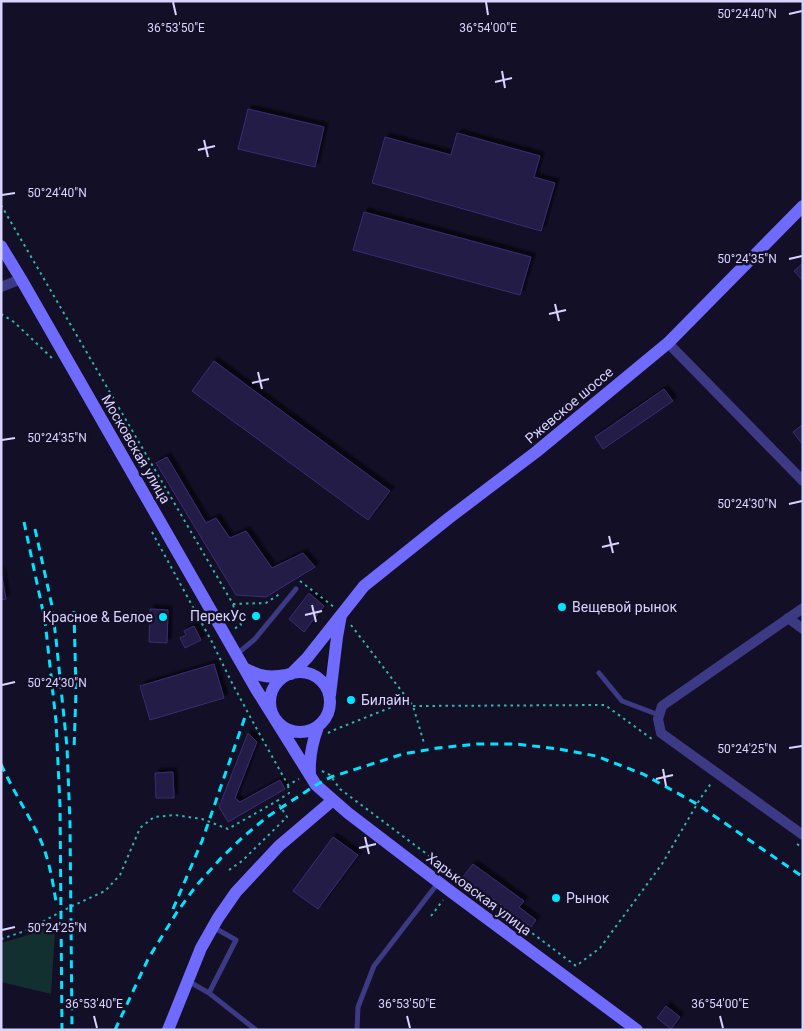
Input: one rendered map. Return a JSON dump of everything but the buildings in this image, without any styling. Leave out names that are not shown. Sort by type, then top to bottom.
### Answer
[{"type":"main road","name":"Ржевское шоссе","points":[[289,674],[307,658],[364,586],[536,452],[668,343],[803,206]]},
{"type":"main road","name":"Московская улица","points":[[1,246],[22,279],[275,719]]},
{"type":"main road","points":[[315,771],[309,758],[318,728],[329,713],[337,637],[342,612]]},
{"type":"main road","points":[[244,668],[266,677],[299,672],[307,673],[322,681],[330,695]]},
{"type":"main road","points":[[289,674],[276,684],[270,698],[270,705],[275,719],[280,725],[294,732],[310,731],[318,728]]},
{"type":"main road","name":"Харьковская улица","points":[[275,719],[284,734],[315,771],[316,785],[333,800],[438,883],[637,1030]]},
{"type":"main road","points":[[168,1030],[201,948],[236,892],[279,846],[333,800]]},
{"type":"street","points":[[1,287],[22,279]]},
{"type":"street","points":[[668,343],[803,481]]},
{"type":"street","points":[[799,839],[662,733],[658,719],[661,710],[803,608]]},
{"type":"street","points":[[788,618],[803,629]]},
{"type":"lane","points":[[236,654],[255,639],[296,589]]},
{"type":"lane","points":[[599,673],[622,701],[661,710]]},
{"type":"lane","points":[[357,1030],[358,1007],[374,966],[438,883]]},
{"type":"lane","points":[[209,993],[236,940],[213,927]]},
{"type":"lane","points":[[188,981],[209,993],[256,1030]]},
{"type":"path","points":[[1,205],[233,604],[266,603],[287,589]]},
{"type":"path","points":[[300,581],[342,612],[413,706],[424,743]]},
{"type":"path","points":[[413,706],[605,705],[658,743]]},
{"type":"path","points":[[315,771],[330,775],[340,789],[576,966],[600,948],[662,864],[700,798],[712,782]]},
{"type":"path","points":[[1,939],[25,932],[105,890],[120,875],[140,828],[154,817],[176,815],[202,819],[228,830],[290,793],[288,785]]},
{"type":"path","points":[[228,870],[242,861],[288,817],[277,802]]},
{"type":"path","points":[[799,839],[803,848]]},
{"type":"green space","points":[[48,927],[55,932],[51,994],[1,982],[1,943]]},
{"type":"railway","points":[[24,522],[45,621],[56,721],[60,806],[62,1030]]},
{"type":"railway","points":[[35,529],[52,606],[67,747],[70,823],[72,1030]]},
{"type":"railway","points":[[74,611],[76,691],[74,750]]},
{"type":"railway","points":[[173,909],[202,841],[245,717]]},
{"type":"railway","points":[[115,1030],[148,959],[177,912],[196,886],[221,858],[267,817],[316,785],[331,777],[403,754],[477,744],[516,744],[596,756],[643,774],[697,804],[803,877]]},
{"type":"railway","points":[[1,764],[44,848],[56,902]]},
{"type":"place","name":"Вещевой рынок","points":[[562,607]]},
{"type":"place","name":"ПерекУс","points":[[256,616]]},
{"type":"place","name":"Красное & Белое","points":[[163,617]]},
{"type":"place","name":"Билайн","points":[[351,700]]},
{"type":"place","name":"Рынок","points":[[556,898]]}]
